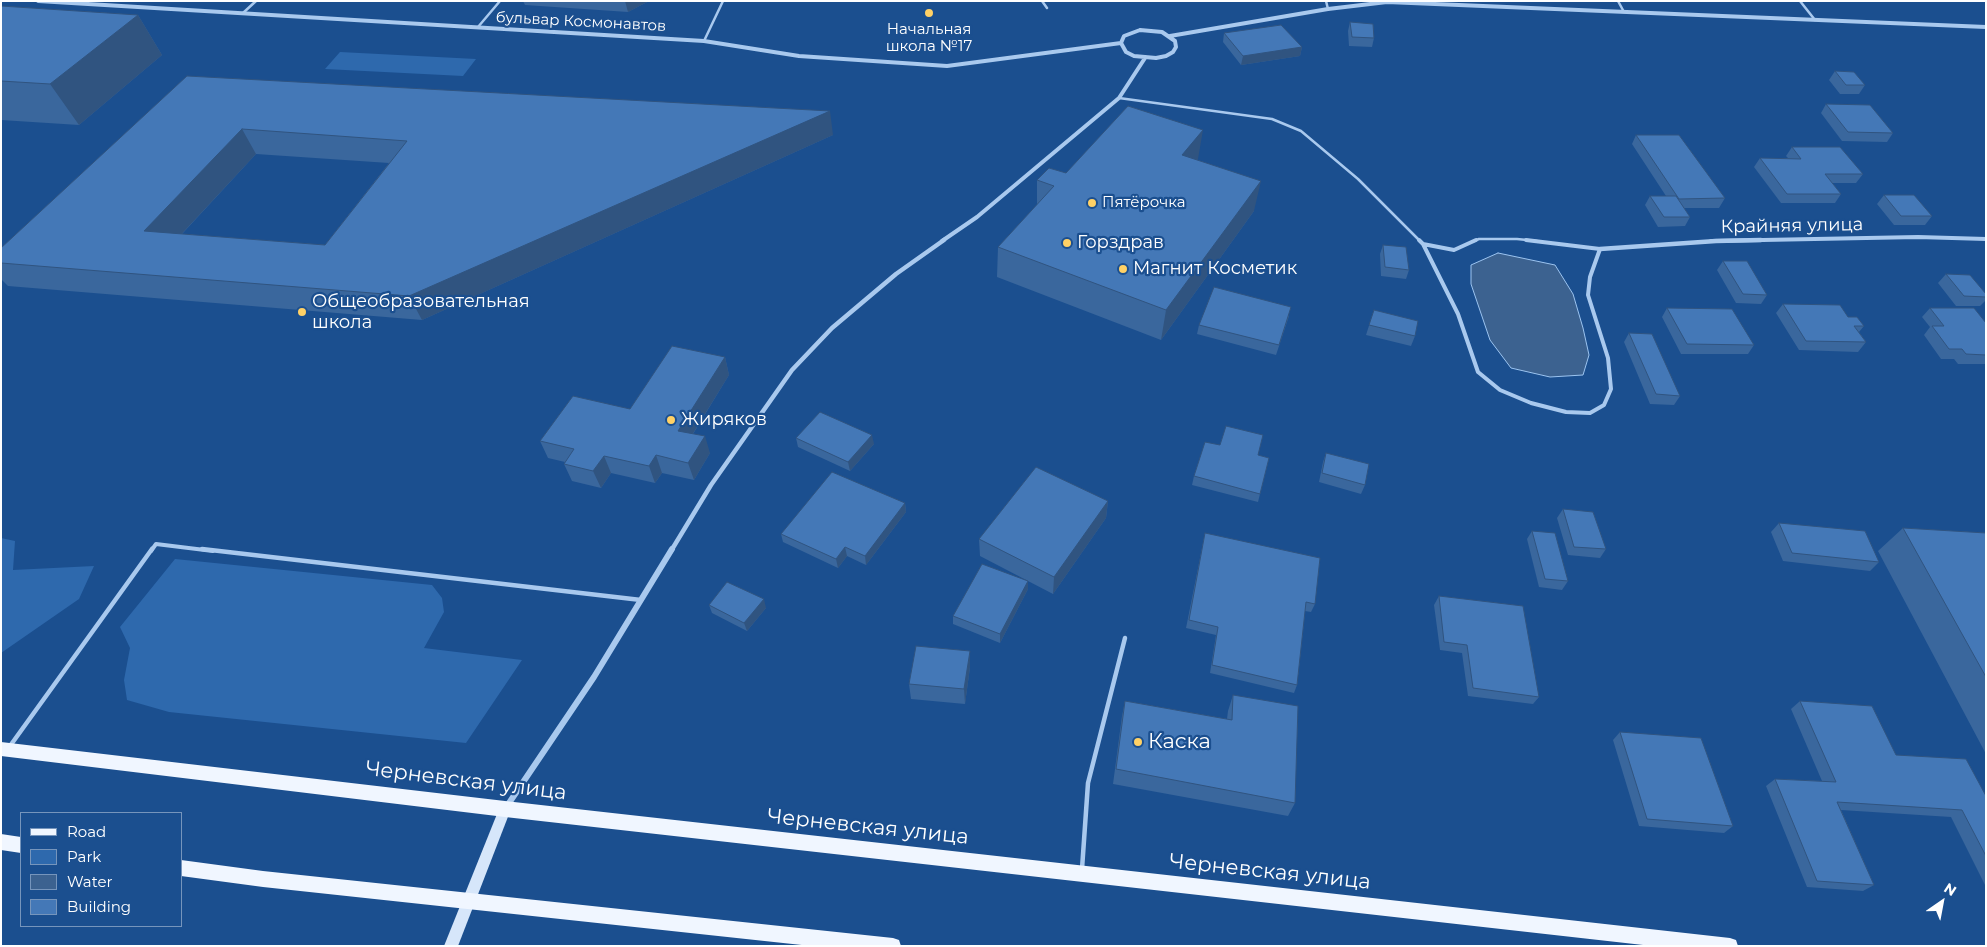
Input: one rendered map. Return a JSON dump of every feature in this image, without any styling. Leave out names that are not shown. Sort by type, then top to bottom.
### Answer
[{"type":"main road","name":"Черневская улица","points":[[5,749],[505,809],[1730,946]]},
{"type":"main road","points":[[1,842],[20,844]]},
{"type":"main road","points":[[182,868],[263,879],[893,946]]},
{"type":"street","name":"бульвар Космонавтов","points":[[38,1],[704,41],[799,56],[947,66],[981,63],[1120,43],[1124,36],[1140,30],[1157,31],[1170,36],[1328,9],[1387,2],[1986,27]]},
{"type":"street","points":[[1120,43],[1126,52],[1145,58],[1166,56],[1173,52],[1176,47],[1176,41],[1170,36]]},
{"type":"street","points":[[451,946],[505,809],[594,677],[717,477],[792,370],[832,328],[896,274],[977,217],[1120,98],[1145,58]]},
{"type":"street","name":"Крайняя улица","points":[[1600,249],[1716,241],[1918,237],[1986,239]]},
{"type":"lane","points":[[243,14],[256,1]]},
{"type":"lane","points":[[478,27],[500,1]]},
{"type":"lane","points":[[704,41],[723,1]]},
{"type":"lane","points":[[1042,1],[1047,8]]},
{"type":"lane","points":[[1326,1],[1328,9]]},
{"type":"lane","points":[[1618,1],[1624,12]]},
{"type":"lane","points":[[1800,1],[1814,20]]},
{"type":"lane","points":[[1120,98],[1272,120],[1301,131],[1358,179],[1423,244],[1458,314],[1478,372],[1500,390],[1531,403],[1566,412],[1590,413],[1604,405],[1611,389],[1608,358],[1588,295],[1590,277],[1600,249],[1516,239],[1480,239],[1454,250],[1423,244]]},
{"type":"lane","points":[[5,749],[156,544],[641,600]]},
{"type":"lane","points":[[1082,874],[1088,783],[1125,638]]},
{"type":"green space","points":[[340,52],[476,59],[463,76],[325,69]]},
{"type":"green space","points":[[1,538],[15,541],[13,570],[94,566],[79,599],[1,653]]},
{"type":"green space","points":[[175,559],[432,585],[442,598],[444,612],[424,648],[522,660],[466,743],[169,712],[127,700],[124,680],[130,648],[120,627]]},
{"type":"water","points":[[1498,253],[1555,265],[1573,294],[1583,328],[1589,355],[1583,375],[1550,377],[1511,368],[1490,340],[1471,284],[1471,265]]},
{"type":"building","points":[[1,6],[138,15],[50,84],[1,81]]},
{"type":"building","points":[[1350,22],[1373,24],[1374,38],[1352,37]]},
{"type":"building","points":[[1281,25],[1302,47],[1243,56],[1224,33]]},
{"type":"building","points":[[1835,71],[1854,72],[1865,85],[1846,85]]},
{"type":"building","points":[[187,76],[830,111],[409,296],[1,263],[1,248]],"holes":[[[242,129],[407,141],[325,245],[144,231]]]},
{"type":"building","points":[[1826,104],[1870,105],[1893,133],[1848,132]]},
{"type":"building","points":[[1128,106],[1203,130],[1182,155],[1261,181],[1166,310],[998,247],[1054,186],[1037,180],[1049,168],[1066,173]]},
{"type":"building","points":[[1636,135],[1679,135],[1725,198],[1679,199]]},
{"type":"building","points":[[1792,147],[1840,147],[1863,174],[1825,174],[1841,194],[1787,194],[1760,158],[1801,159]]},
{"type":"building","points":[[1884,195],[1914,195],[1932,216],[1901,216]]},
{"type":"building","points":[[1650,196],[1676,196],[1690,217],[1664,217]]},
{"type":"building","points":[[1383,245],[1406,247],[1409,270],[1385,267]]},
{"type":"building","points":[[1723,261],[1747,261],[1767,295],[1743,294]]},
{"type":"building","points":[[1946,274],[1970,275],[1986,294],[1986,297],[1964,296]]},
{"type":"building","points":[[1214,287],[1291,307],[1279,345],[1199,325]]},
{"type":"building","points":[[1783,304],[1840,305],[1848,317],[1857,317],[1864,326],[1854,326],[1866,342],[1806,341]]},
{"type":"building","points":[[1667,308],[1732,309],[1754,345],[1687,344]]},
{"type":"building","points":[[1930,308],[1974,308],[1986,323],[1986,355],[1966,354],[1962,349],[1949,349],[1932,326],[1944,326]]},
{"type":"building","points":[[1374,310],[1418,321],[1415,336],[1369,325]]},
{"type":"building","points":[[1629,333],[1652,334],[1680,396],[1656,394]]},
{"type":"building","name":"Жиряков","points":[[672,346],[725,357],[678,431],[705,436],[688,463],[656,455],[649,466],[604,456],[593,471],[564,464],[574,449],[540,441],[573,396],[630,409]]},
{"type":"building","points":[[820,412],[872,435],[848,462],[796,438]]},
{"type":"building","points":[[1226,426],[1263,435],[1258,455],[1269,458],[1260,494],[1194,476],[1205,442],[1220,445]]},
{"type":"building","points":[[1326,453],[1369,464],[1365,485],[1322,473]]},
{"type":"building","points":[[1036,467],[1108,501],[1054,577],[979,539]]},
{"type":"building","points":[[832,472],[905,503],[865,556],[845,547],[836,559],[781,534]]},
{"type":"building","points":[[1563,509],[1593,512],[1606,549],[1574,547]]},
{"type":"building","points":[[1779,523],[1865,531],[1879,562],[1792,553]]},
{"type":"building","points":[[1903,528],[1986,533],[1986,677]]},
{"type":"building","points":[[1532,531],[1555,533],[1568,581],[1545,579]]},
{"type":"building","points":[[1205,533],[1320,558],[1315,604],[1306,602],[1297,685],[1212,665],[1218,627],[1189,620]]},
{"type":"building","points":[[982,564],[1028,581],[1000,634],[953,616]]},
{"type":"building","points":[[727,582],[764,599],[744,623],[709,605]]},
{"type":"building","points":[[1439,596],[1523,606],[1539,697],[1473,688],[1467,645],[1444,642]]},
{"type":"building","points":[[916,646],[970,651],[964,689],[909,684]]},
{"type":"building","points":[[1233,695],[1298,706],[1295,803],[1116,769],[1125,701],[1232,720]]},
{"type":"building","points":[[1800,701],[1872,706],[1896,755],[1966,759],[1986,796],[1986,856],[1962,810],[1837,802],[1874,885],[1817,881],[1775,779],[1836,782]]},
{"type":"building","points":[[1620,732],[1701,738],[1733,826],[1647,819]]},
{"type":"place","name":"Начальная школа №17","points":[[929,13]]},
{"type":"place","name":"Пятёрочка","points":[[1092,203]]},
{"type":"place","name":"Горздрав","points":[[1067,243]]},
{"type":"place","name":"Магнит Косметик","points":[[1123,269]]},
{"type":"place","name":"Общеобразовательная школа","points":[[302,312]]},
{"type":"place","name":"Жиряков","points":[[671,420]]},
{"type":"place","name":"Каска","points":[[1138,742]]}]
